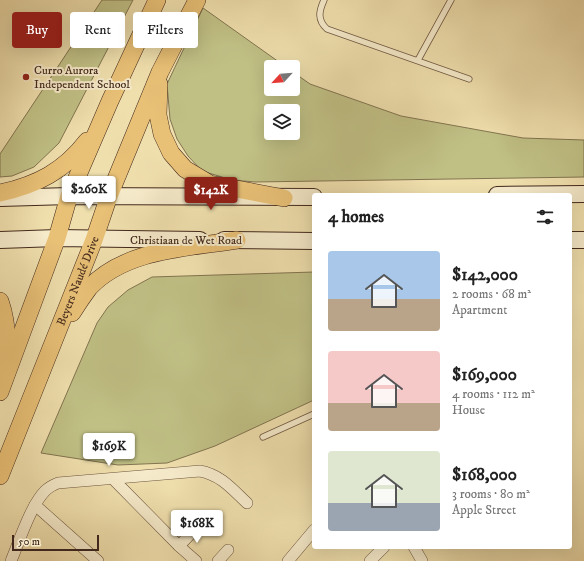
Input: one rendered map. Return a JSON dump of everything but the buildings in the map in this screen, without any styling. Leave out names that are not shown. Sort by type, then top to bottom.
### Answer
[{"type":"main road","points":[[1,390],[57,238],[69,196],[98,127],[157,0]]},
{"type":"main road","name":"Beyers Naudé Drive","points":[[0,476],[94,240],[109,196],[160,72],[197,0]]},
{"type":"main road","points":[[160,72],[158,116],[162,134],[171,153],[185,169],[210,184],[284,198]]},
{"type":"main road","points":[[0,193],[29,184],[56,172],[65,166],[79,152],[98,127]]},
{"type":"main road","points":[[572,194],[584,194]]},
{"type":"main road","points":[[0,198],[69,196],[312,197]]},
{"type":"main road","name":"Christiaan de Wet Road","points":[[0,240],[57,238],[94,240],[312,241]]},
{"type":"main road","points":[[52,343],[90,288],[109,272],[121,265],[153,253],[237,240]]},
{"type":"main road","points":[[572,240],[584,240]]},
{"type":"main road","points":[[0,301],[5,317],[7,348],[1,390]]},
{"type":"street","points":[[11,561],[35,505],[44,492],[58,483],[200,471],[211,473],[220,478],[247,503]]},
{"type":"street","points":[[113,479],[179,546],[196,561]]},
{"type":"street","points":[[35,505],[98,561]]},
{"type":"street","points":[[179,546],[198,526]]},
{"type":"street","points":[[288,561],[312,532]]},
{"type":"street","points":[[370,561],[382,549]]},
{"type":"street","points":[[415,549],[422,561]]},
{"type":"street","points":[[218,561],[228,550]]},
{"type":"lane","points":[[324,0],[319,10],[319,16],[327,29],[469,79]]},
{"type":"lane","points":[[418,60],[451,0]]},
{"type":"lane","points":[[263,437],[312,415]]},
{"type":"green space","points":[[102,0],[133,0],[125,15],[125,12],[94,12]]},
{"type":"green space","points":[[203,8],[276,60],[264,60],[264,96],[300,96],[300,77],[310,84],[401,116],[523,138],[584,140],[584,177],[255,182],[232,180],[202,171],[188,156],[177,139],[170,119],[167,84],[184,48],[198,48],[198,19]]},
{"type":"green space","points":[[70,48],[108,48],[59,143],[34,167],[12,176],[0,177],[0,154]]},
{"type":"green space","points":[[312,272],[312,401],[215,446],[167,463],[118,465],[41,453],[97,323],[108,307],[128,290],[152,277]]},
{"type":"place","name":"Curro Aurora Independent School","points":[[26,77]]}]
